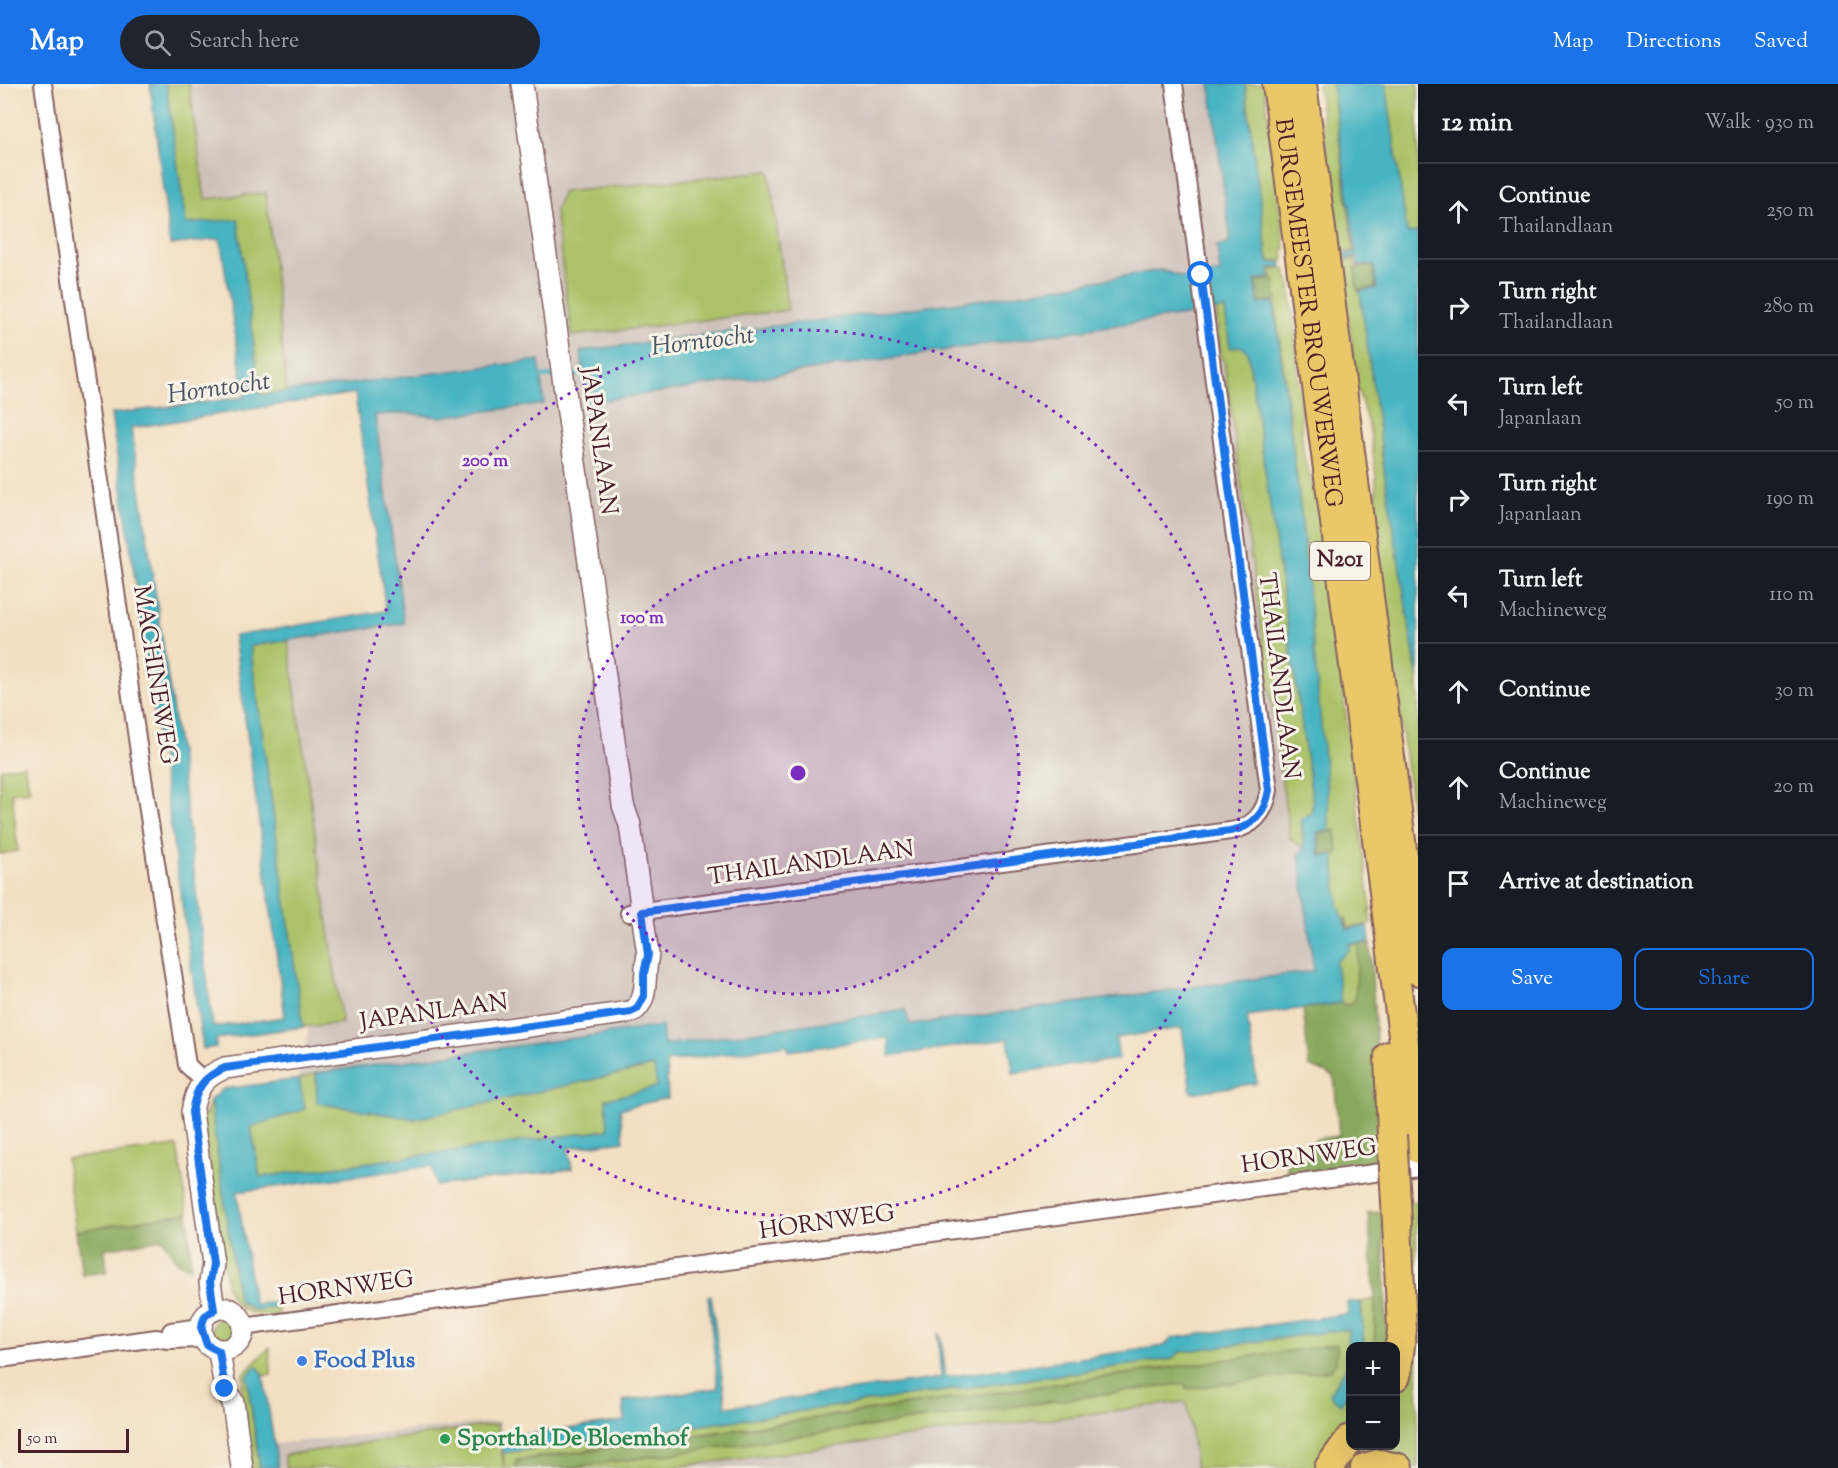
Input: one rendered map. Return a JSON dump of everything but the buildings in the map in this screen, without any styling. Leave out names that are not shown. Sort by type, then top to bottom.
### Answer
[{"type":"highway","name":"BURGEMEESTER BROUWERWEG","points":[[1277,84],[1406,969]]},
{"type":"highway","name":"BURGEMEESTER BROUWERWEG","points":[[1302,84],[1415,935],[1406,969]]},
{"type":"highway","name":"N201","points":[[1400,1343],[1402,1330],[1396,1202],[1409,1139],[1387,1023],[1406,969]]},
{"type":"highway","points":[[1329,1468],[1346,1445]]},
{"type":"highway","points":[[1365,1468],[1379,1464],[1398,1468]]},
{"type":"street","name":"MACHINEWEG","points":[[43,84],[136,733],[188,1065],[203,1080]]},
{"type":"street","name":"JAPANLAAN","points":[[203,1080],[225,1068],[631,1012],[637,1009],[644,996],[644,973],[648,955],[635,912],[630,825],[623,805],[522,84]]},
{"type":"street","name":"THAILANDLAAN","points":[[635,912],[1230,831],[1243,829],[1258,819],[1268,801],[1269,790],[1174,84]]},
{"type":"street","points":[[203,1080],[197,1088],[192,1112],[213,1264],[210,1282],[220,1309]]},
{"type":"street","name":"HORNWEG","points":[[243,1327],[1418,1167]]},
{"type":"street","points":[[0,1359],[157,1338],[165,1333],[214,1341],[239,1343],[243,1327],[238,1315],[220,1309],[205,1316],[214,1341],[225,1389],[233,1402],[242,1468]]},
{"type":"shaded area","points":[[160,84],[1227,84],[1303,644],[1308,838],[1322,989],[294,1096],[313,1007],[271,637],[394,619],[359,385],[254,399],[232,230],[184,233]]},
{"type":"shaded area","points":[[1418,1331],[1418,1468],[267,1468],[264,1445],[499,1421],[503,1439],[1168,1352]]},
{"type":"green space","points":[[166,84],[189,84],[205,199],[266,193],[287,392],[260,395],[238,220],[186,224]]},
{"type":"green space","points":[[1245,84],[1264,84],[1285,249],[1283,249],[1284,260],[1270,262],[1267,255]]},
{"type":"green space","points":[[1318,84],[1332,84],[1354,251],[1342,252],[1338,242]]},
{"type":"green space","points":[[1386,84],[1418,84],[1418,232],[1407,234]]},
{"type":"green space","points":[[769,171],[788,310],[572,336],[555,211],[563,192]]},
{"type":"green space","points":[[1355,259],[1357,290],[1360,291],[1385,476],[1418,680],[1418,854],[1376,532],[1376,475],[1370,430],[1357,386],[1343,274],[1343,261]]},
{"type":"green space","points":[[1373,266],[1376,287],[1357,290],[1355,268]]},
{"type":"green space","points":[[1285,269],[1287,279],[1289,279],[1294,322],[1304,455],[1318,498],[1371,910],[1369,911],[1371,924],[1348,928],[1346,917],[1347,929],[1338,904],[1334,855],[1338,854],[1336,830],[1329,831],[1301,512],[1271,270]]},
{"type":"green space","points":[[1274,279],[1277,300],[1259,303],[1256,281]]},
{"type":"green space","points":[[1216,309],[1225,309],[1230,347],[1241,346],[1248,352],[1313,803],[1311,814],[1301,820],[1304,848],[1290,839],[1224,360],[1221,359]]},
{"type":"green space","points":[[288,641],[342,1023],[303,1027],[250,646]]},
{"type":"green space","points":[[24,765],[30,791],[12,793],[18,851],[0,854],[0,769]]},
{"type":"green space","points":[[1336,831],[1338,853],[1321,855],[1319,833]]},
{"type":"green space","points":[[1370,943],[1384,1166],[1288,1178],[1286,1162],[1304,1160],[1316,1139],[1339,1136],[1334,1076],[1309,1066],[1303,1008],[1341,1003],[1348,1005],[1355,1000],[1358,950],[1360,944]]},
{"type":"green space","points":[[1360,944],[1356,1000],[1348,1005],[1341,1003],[1336,962],[1349,949],[1349,945]]},
{"type":"green space","points":[[654,1066],[657,1087],[607,1099],[608,1130],[260,1177],[251,1126],[305,1109],[299,1079],[316,1073],[317,1103],[415,1119]]},
{"type":"green space","points":[[210,1100],[238,1300],[254,1310],[277,1307],[279,1315],[261,1315],[247,1311],[235,1302],[227,1287],[202,1114],[206,1115]]},
{"type":"green space","points":[[177,1146],[188,1213],[76,1231],[66,1159]]},
{"type":"green space","points":[[1416,1201],[1418,1468],[1405,1463],[1335,1468],[1351,1450],[1400,1450],[1403,1203]]},
{"type":"green space","points":[[1383,1212],[1387,1342],[1375,1342],[1375,1299],[1368,1213]]},
{"type":"green space","points":[[188,1213],[191,1268],[178,1263],[162,1239],[105,1249],[107,1272],[82,1275],[76,1231]]},
{"type":"green space","points":[[1375,1299],[1375,1342],[1364,1342],[1361,1302]]},
{"type":"green space","points":[[223,1319],[231,1322],[234,1330],[231,1338],[223,1341],[215,1338],[212,1330],[215,1322]]},
{"type":"green space","points":[[1349,1329],[1348,1342],[1346,1342],[1346,1368],[1340,1378],[1346,1390],[1346,1438],[1323,1468],[1196,1468],[1187,1403],[1182,1402],[666,1468],[568,1468],[1186,1383],[1186,1389],[1330,1370],[1336,1362],[1337,1344],[517,1460],[516,1468],[505,1468],[503,1453],[1172,1359],[1179,1352]]},
{"type":"green space","points":[[1337,1344],[1336,1362],[1330,1370],[1186,1389],[1185,1383],[568,1468],[516,1468],[517,1461]]},
{"type":"green space","points":[[270,1347],[271,1375],[263,1376],[258,1368],[248,1386],[260,1468],[252,1468],[241,1385],[244,1384],[243,1374]]},
{"type":"green space","name":"Sporthal De Bloemhof","points":[[497,1424],[504,1468],[286,1468],[284,1455]]},
{"type":"water","points":[[150,84],[166,84],[186,224],[238,219],[260,395],[539,360],[544,404],[439,417],[405,413],[375,415],[404,623],[250,646],[303,1027],[216,1039],[216,1047],[203,1049],[111,414],[245,397],[220,239],[170,245]],"holes":[[[355,393],[386,611],[234,636],[285,1017],[213,1027],[180,759],[131,428]]]},
{"type":"water","points":[[1210,84],[1245,84],[1268,263],[1282,262],[1282,267],[1269,269],[1270,278],[1255,280],[1258,304],[1274,302],[1301,512],[1329,810],[1329,831],[1317,832],[1320,856],[1334,855],[1338,904],[1347,929],[1368,926],[1370,942],[1349,944],[1350,949],[1336,962],[1341,1003],[1247,1016],[1257,1083],[1191,1093],[1182,1028],[1116,1038],[1119,1059],[1013,1073],[1008,1039],[890,1056],[888,1038],[789,1051],[788,1045],[666,1062],[668,1098],[620,1109],[624,1141],[568,1148],[572,1169],[436,1186],[432,1166],[237,1192],[254,1304],[277,1302],[277,1307],[254,1310],[238,1300],[210,1100],[223,1089],[299,1079],[305,1109],[251,1127],[260,1177],[608,1130],[606,1099],[657,1087],[654,1066],[415,1119],[317,1103],[316,1073],[662,1026],[664,1045],[905,1010],[910,1025],[1314,971],[1299,854],[1304,848],[1301,819],[1311,814],[1313,803],[1248,352],[1241,346],[1230,348],[1225,309],[586,403],[581,351],[1007,296],[1161,270],[1185,278],[1220,273],[1217,246],[1228,244],[1230,235]]},
{"type":"water","points":[[1332,84],[1386,84],[1407,233],[1418,232],[1418,680],[1385,476],[1360,291],[1377,288],[1374,265],[1358,266],[1357,257],[1346,259],[1345,254],[1356,252]]},
{"type":"water","points":[[711,1295],[726,1407],[941,1378],[938,1334],[940,1334],[946,1377],[1164,1346],[1172,1338],[1348,1314],[1347,1302],[1361,1302],[1364,1342],[1347,1342],[1348,1329],[1180,1352],[1172,1359],[503,1453],[501,1438],[625,1421],[623,1401],[718,1388],[708,1296]]},
{"type":"water","points":[[257,1367],[263,1373],[278,1468],[260,1468],[247,1377],[253,1368]]},
{"type":"water","points":[[1346,1368],[1346,1397],[1340,1404],[1329,1394]]},
{"type":"waterway","name":"Horntocht","points":[[568,375],[587,374]]},
{"type":"waterway","name":"Horntocht","points":[[535,377],[557,376]]},
{"type":"place","name":"Food Plus","points":[[302,1361]]},
{"type":"place","name":"Sporthal De Bloemhof","points":[[445,1439]]},
{"type":"route","points":[[225,1389],[219,1351],[207,1345],[201,1333],[205,1316],[214,1310],[210,1282],[213,1264],[192,1112],[197,1088],[212,1074],[225,1068],[631,1012],[637,1009],[644,996],[644,973],[648,955],[642,912],[1230,831],[1243,829],[1258,819],[1268,801],[1269,790],[1201,275]]}]
